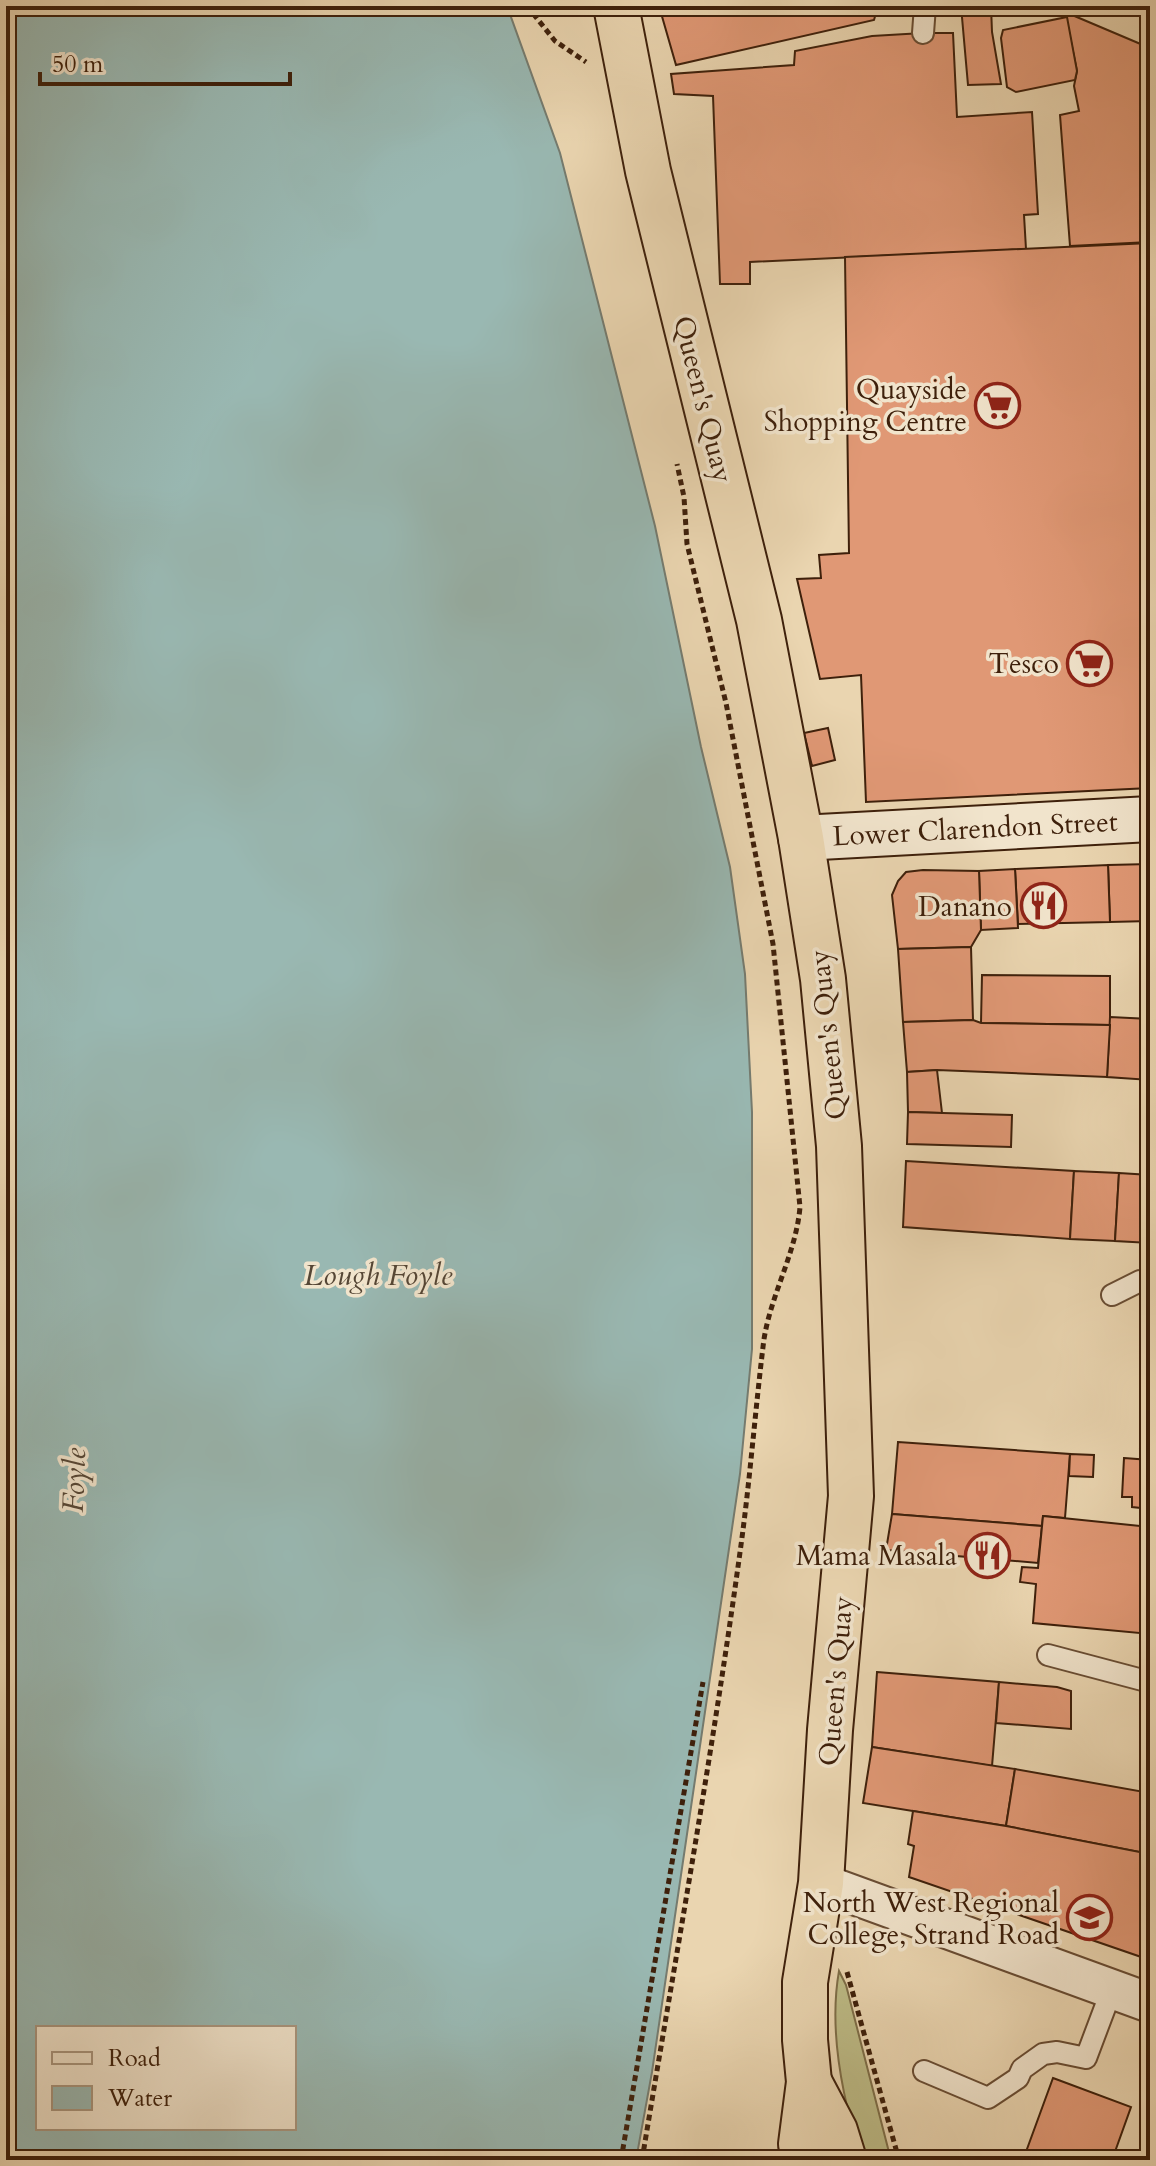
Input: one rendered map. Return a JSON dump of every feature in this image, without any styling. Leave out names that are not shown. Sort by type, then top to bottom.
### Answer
[{"type":"highway","name":"Queen's Quay","points":[[616,6],[648,171],[759,620],[801,838],[823,979],[839,1146],[851,1496],[830,1730],[821,1883],[805,1982],[809,2082],[801,2144],[806,2160]]},
{"type":"highway","name":"Queen's Quay","points":[[809,2082],[835,2131],[844,2160]]},
{"type":"main road","name":"Lower Clarendon Street","points":[[801,838],[1150,819]]},
{"type":"street","points":[[821,1883],[1150,2003]]},
{"type":"lane","points":[[923,33],[925,6]]},
{"type":"lane","points":[[1112,1295],[1140,1281],[1150,1281]]},
{"type":"lane","points":[[1048,1655],[1150,1682]]},
{"type":"lane","points":[[924,2071],[988,2098],[1018,2078],[1022,2069],[1043,2054],[1057,2052],[1086,2058],[1112,1989]]},
{"type":"path","points":[[527,6],[555,41],[590,65]]},
{"type":"path","points":[[642,2160],[716,1717],[743,1530],[763,1343],[798,1227],[800,1207],[773,944],[726,703],[687,544],[684,497],[675,450]]},
{"type":"path","points":[[621,2160],[703,1682]]},
{"type":"path","points":[[846,1969],[899,2160]]},
{"type":"shaded area","points":[[839,1971],[846,1985],[891,2160],[862,2160],[855,2137],[843,2091],[836,2042]]},
{"type":"water","name":"Lough Foyle","points":[[6,6],[507,6],[560,153],[655,526],[701,747],[730,867],[745,974],[752,1112],[752,1349],[740,1474],[652,2072],[636,2160],[6,2160]]},
{"type":"building","points":[[659,6],[878,6],[874,20],[676,65]]},
{"type":"building","points":[[961,6],[991,6],[1001,84],[968,85]]},
{"type":"building","points":[[1065,12],[1150,48],[1150,242],[1070,246],[1060,115],[1079,111],[1074,86],[1077,71]]},
{"type":"building","points":[[1067,17],[1077,71],[1075,80],[1016,92],[1007,87],[1001,38],[1003,30]]},
{"type":"building","points":[[953,33],[957,117],[1032,112],[1038,214],[1024,215],[1026,249],[750,262],[750,284],[720,284],[713,96],[674,94],[671,74],[794,65],[795,51],[872,36]]},
{"type":"building","name":"Quayside Shopping Centre","points":[[1150,243],[1150,788],[866,802],[861,675],[820,679],[797,579],[821,578],[819,555],[849,553],[845,257]]},
{"type":"building","points":[[828,728],[835,760],[812,766],[804,733]]},
{"type":"building","points":[[1150,864],[1150,921],[1110,922],[1108,865]]},
{"type":"building","points":[[1108,865],[1110,922],[1018,924],[1015,869]]},
{"type":"building","points":[[1015,869],[1018,928],[981,930],[979,871]]},
{"type":"building","points":[[979,871],[981,930],[971,947],[898,949],[892,895],[906,872]]},
{"type":"building","points":[[971,947],[973,1020],[903,1022],[898,949]]},
{"type":"building","points":[[982,975],[1110,976],[1110,1025],[981,1023]]},
{"type":"building","points":[[1110,1017],[1150,1019],[1150,1080],[1107,1077]]},
{"type":"building","points":[[973,1020],[981,1023],[1110,1025],[1107,1077],[937,1070],[907,1072],[903,1022]]},
{"type":"building","points":[[937,1070],[942,1113],[908,1112],[907,1072]]},
{"type":"building","points":[[908,1112],[1012,1115],[1011,1147],[907,1144]]},
{"type":"building","points":[[906,1161],[1074,1171],[1070,1239],[903,1227]]},
{"type":"building","points":[[1074,1171],[1119,1173],[1115,1241],[1070,1239]]},
{"type":"building","points":[[1119,1173],[1150,1175],[1150,1243],[1115,1241]]},
{"type":"building","points":[[1141,1402],[1150,1403],[1150,1448],[1140,1448]]},
{"type":"building","points":[[898,1442],[1070,1454],[1065,1518],[1043,1516],[1042,1526],[892,1514]]},
{"type":"building","points":[[1070,1454],[1094,1455],[1093,1477],[1069,1476]]},
{"type":"building","points":[[1124,1458],[1150,1460],[1150,1509],[1132,1507],[1132,1497],[1122,1497]]},
{"type":"building","points":[[892,1514],[1042,1526],[1038,1563],[886,1550]]},
{"type":"building","points":[[1043,1516],[1150,1527],[1150,1634],[1033,1623],[1036,1584],[1020,1582],[1022,1567],[1038,1568]]},
{"type":"building","points":[[877,1672],[999,1682],[992,1766],[872,1747]]},
{"type":"building","points":[[999,1682],[1071,1691],[1071,1729],[996,1723]]},
{"type":"building","points":[[872,1747],[1015,1769],[1006,1826],[863,1803]]},
{"type":"building","points":[[1015,1769],[1150,1793],[1150,1854],[1006,1826]]},
{"type":"building","name":"North West Regional College, Strand Road","points":[[913,1811],[1150,1854],[1150,1960],[909,1877],[914,1846],[908,1844]]},
{"type":"building","points":[[1053,2078],[1131,2107],[1112,2160],[1023,2160]]},
{"type":"place","name":"Quayside Shopping Centre","points":[[998,405]]},
{"type":"place","name":"Tesco","points":[[1090,663]]},
{"type":"place","name":"Danano","points":[[1043,906]]},
{"type":"place","name":"Mama Masala","points":[[988,1555]]},
{"type":"place","name":"North West Regional College, Strand Road","points":[[1090,1918]]},
{"type":"water label","name":"Foyle","points":[[74,1480]]}]
